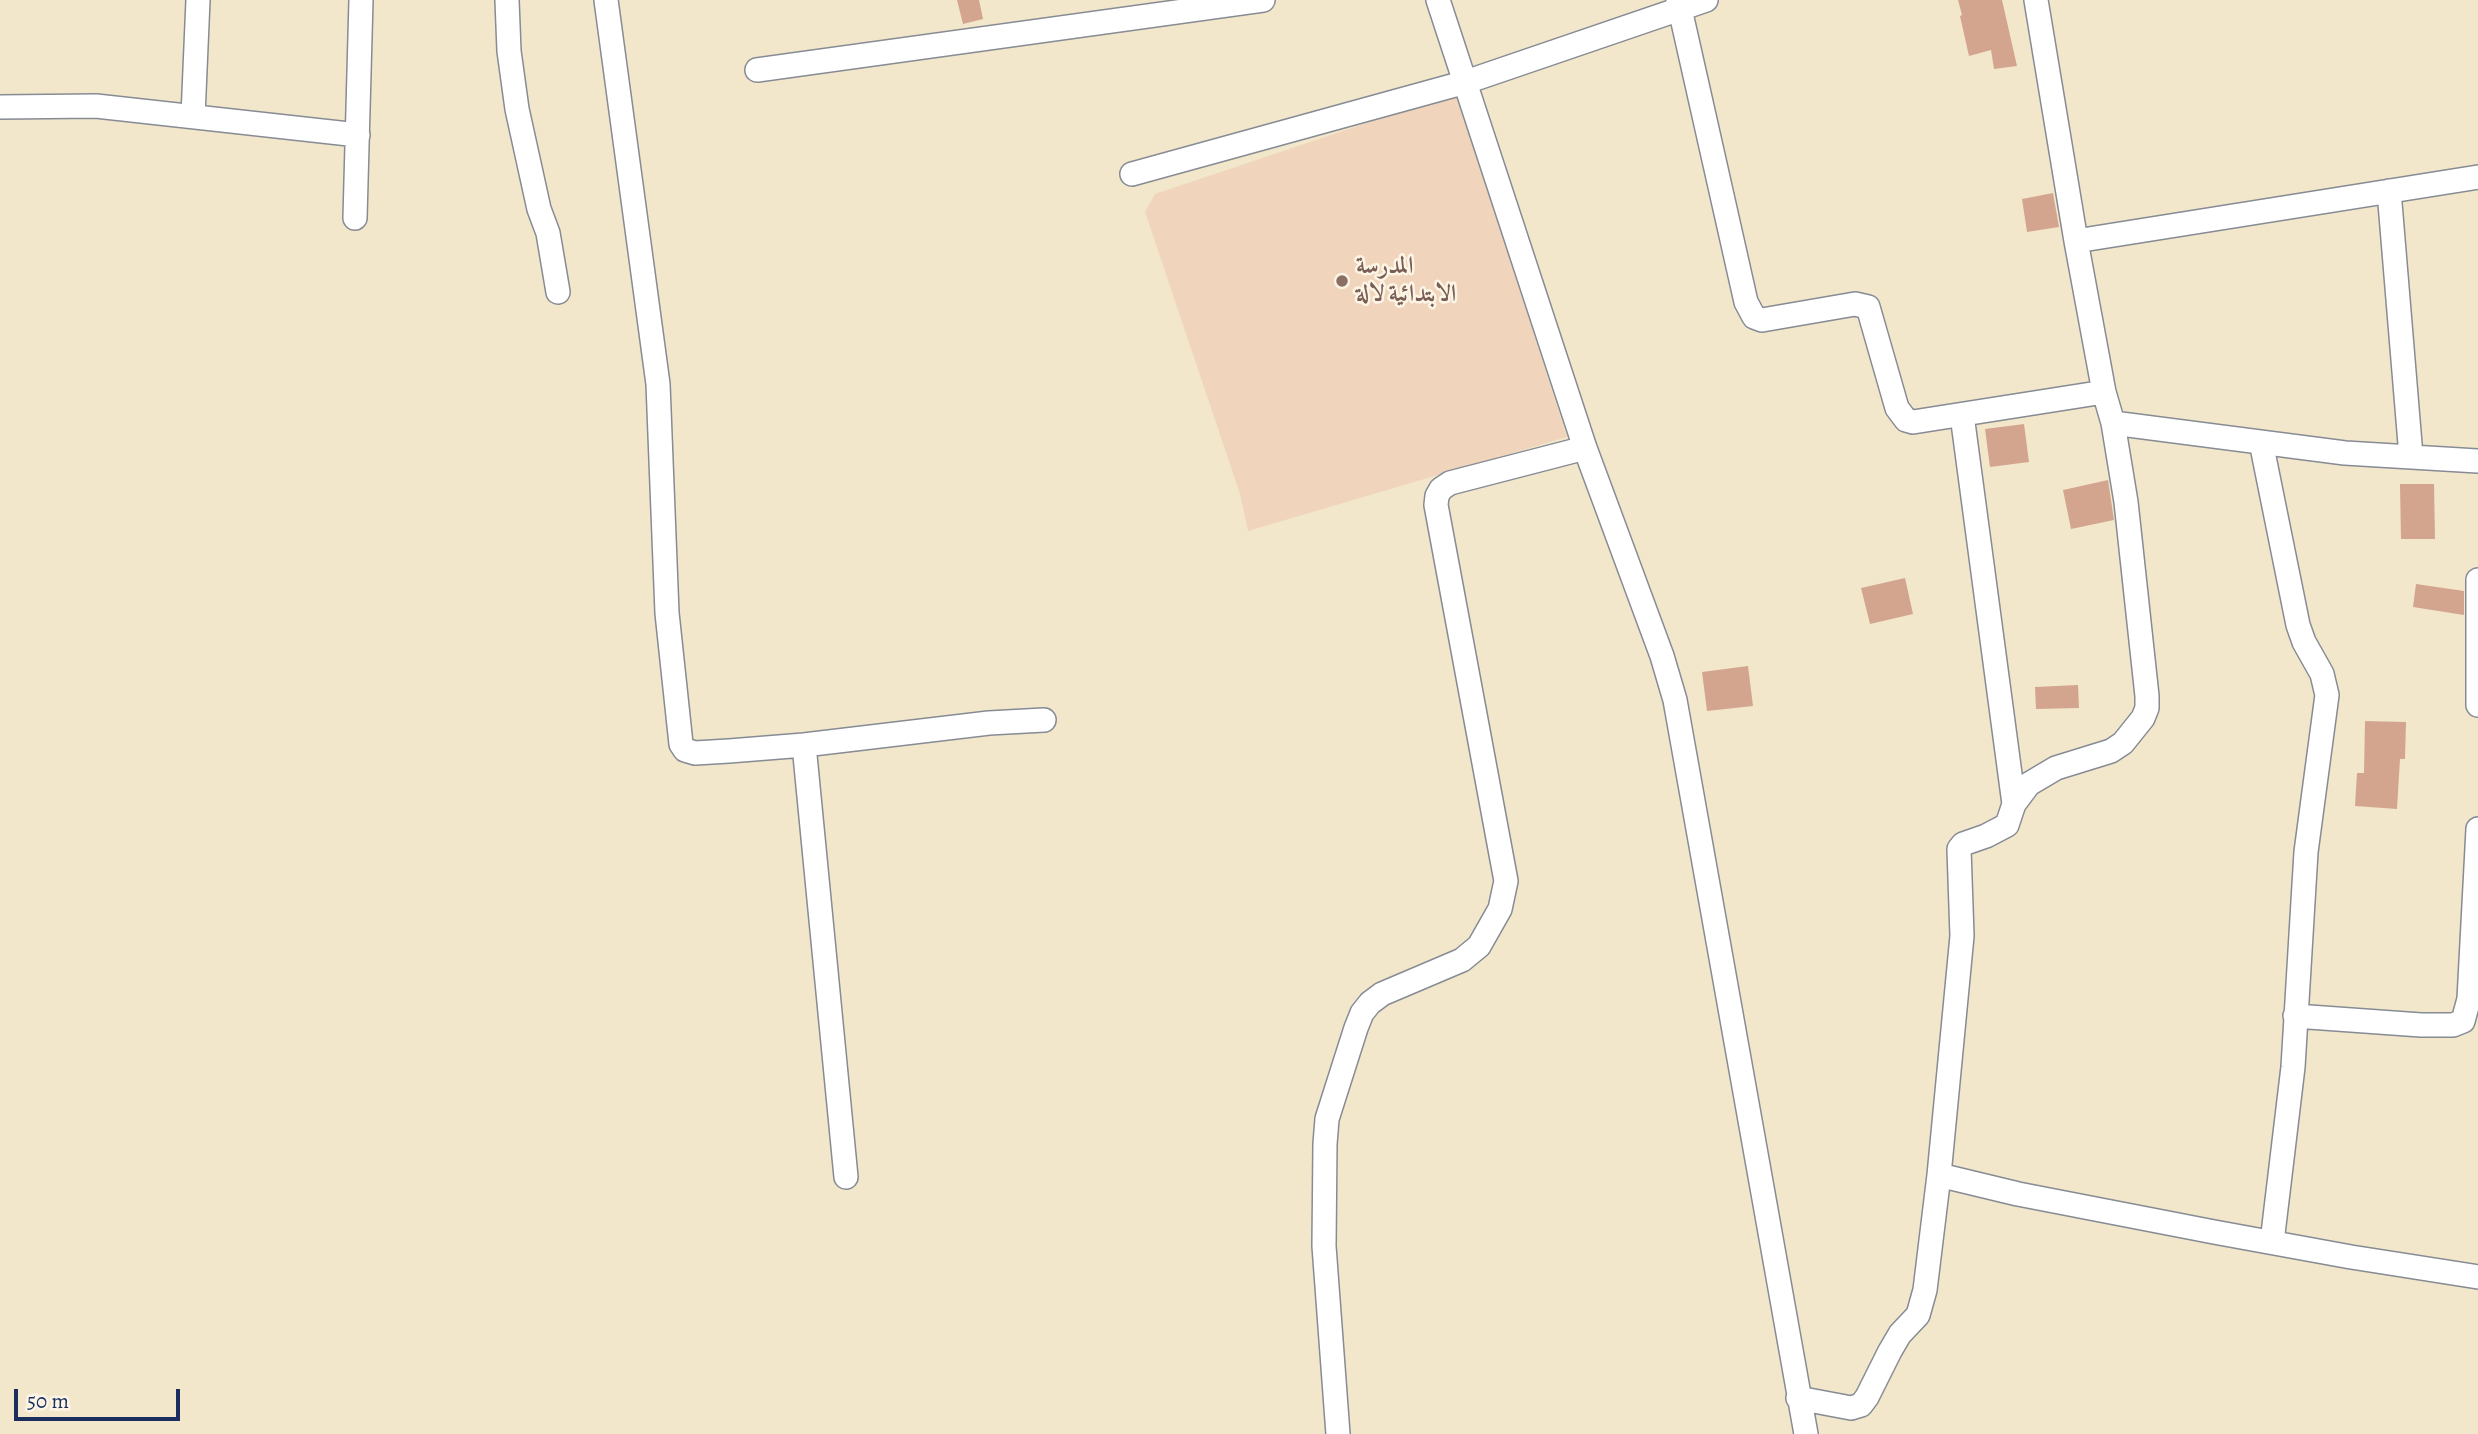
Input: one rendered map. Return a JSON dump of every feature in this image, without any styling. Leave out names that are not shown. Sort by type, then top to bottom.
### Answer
[{"type":"street","points":[[193,116],[198,0]]},
{"type":"street","points":[[355,218],[361,0]]},
{"type":"street","points":[[507,0],[509,51],[517,109],[536,196],[548,233],[558,292]]},
{"type":"street","points":[[606,0],[658,384],[667,613],[681,744],[685,750],[695,753],[804,745],[905,732],[1044,720]]},
{"type":"street","points":[[757,70],[1263,0]]},
{"type":"street","points":[[1438,0],[1585,448],[1662,656],[1675,700],[1806,1434]]},
{"type":"street","points":[[1132,174],[1466,82],[1679,4],[1706,0]]},
{"type":"street","points":[[1798,1398],[1851,1408],[1861,1405],[1900,1334],[1918,1315],[1925,1290],[1939,1175],[1962,936],[1959,849],[1963,844],[2007,825],[2014,804],[2029,784],[2056,768],[2111,751],[2123,743],[2143,719],[2147,708],[2126,502],[2076,241],[2036,0]]},
{"type":"street","points":[[1679,4],[1749,311],[1757,319],[1863,304],[1871,314],[1897,408],[1900,415],[1913,422],[2104,392]]},
{"type":"street","points":[[0,107],[96,106],[358,135]]},
{"type":"street","points":[[2076,241],[2478,177]]},
{"type":"street","points":[[2389,191],[2411,456]]},
{"type":"street","points":[[1962,415],[2014,804]]},
{"type":"street","points":[[2113,423],[2345,453],[2478,461]]},
{"type":"street","points":[[2261,442],[2298,625],[2322,674],[2327,695],[2306,852],[2289,1117],[2272,1242]]},
{"type":"street","points":[[1338,1434],[1324,1246],[1325,1144],[1330,1108],[1356,1028],[1370,1003],[1403,984],[1462,960],[1479,946],[1500,909],[1506,881],[1436,505],[1437,496],[1441,489],[1450,483],[1585,448]]},
{"type":"street","points":[[2478,580],[2478,705]]},
{"type":"street","points":[[804,745],[846,1177]]},
{"type":"street","points":[[2295,1016],[2421,1026],[2453,1025],[2463,1021],[2469,999],[2478,829]]},
{"type":"street","points":[[1939,1175],[2018,1194],[2272,1242],[2478,1277]]},
{"type":"shaded area","name":"المدرسة الابتدائية لالة","points":[[1456,93],[1567,437],[1248,531],[1240,494],[1145,212],[1155,194]]},
{"type":"building","points":[[957,0],[979,0],[983,19],[963,24]]},
{"type":"building","points":[[1958,0],[2002,0],[2017,66],[1994,69],[1991,50],[1969,56]]},
{"type":"building","points":[[2053,193],[2059,227],[2027,232],[2022,199]]},
{"type":"building","points":[[2024,424],[2029,462],[1990,467],[1985,429]]},
{"type":"building","points":[[2108,480],[2114,520],[2071,529],[2063,490]]},
{"type":"building","points":[[2400,484],[2434,484],[2435,539],[2401,539]]},
{"type":"building","points":[[1905,578],[1913,614],[1870,624],[1861,588]]},
{"type":"building","points":[[2416,584],[2464,591],[2464,615],[2413,607]]},
{"type":"building","points":[[1748,666],[1753,706],[1707,711],[1702,672]]},
{"type":"building","points":[[2078,685],[2079,708],[2036,709],[2035,687]]},
{"type":"building","points":[[2365,721],[2406,722],[2405,759],[2400,759],[2397,809],[2355,806],[2357,773],[2364,773]]},
{"type":"place","name":"المدرسة الابتدائية لالة","points":[[1342,281]]}]
